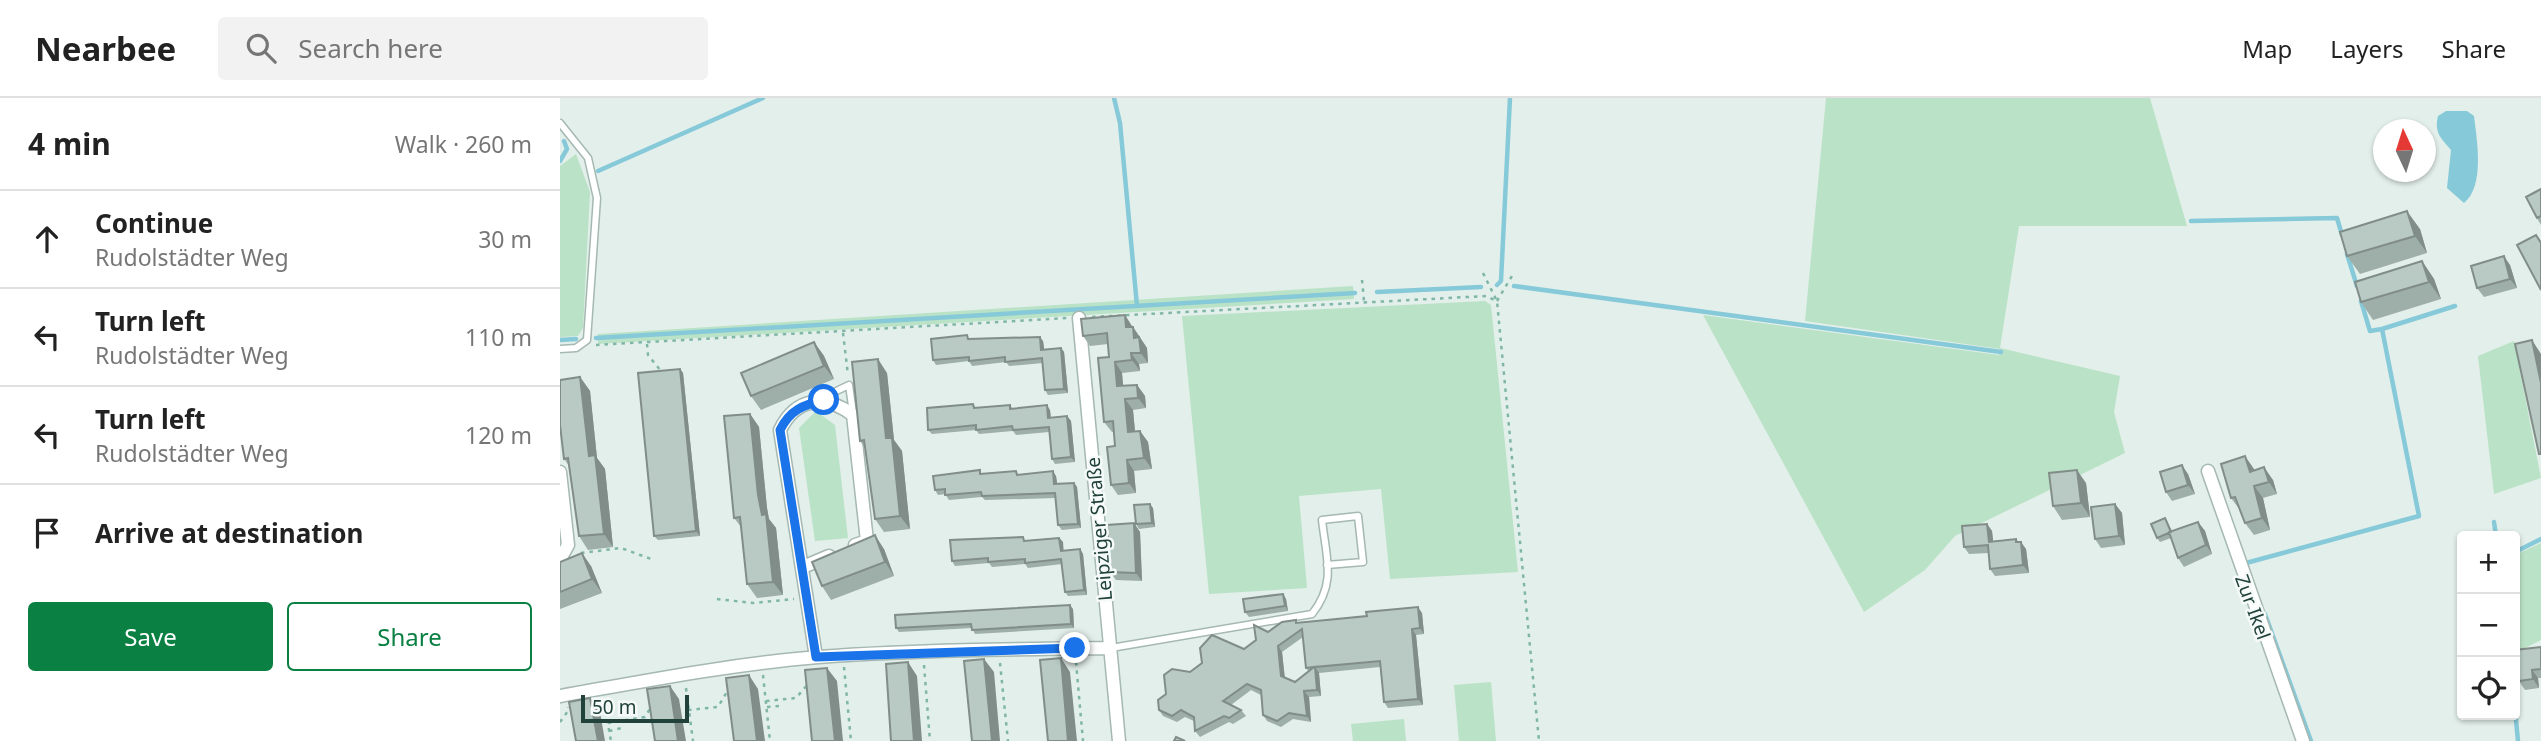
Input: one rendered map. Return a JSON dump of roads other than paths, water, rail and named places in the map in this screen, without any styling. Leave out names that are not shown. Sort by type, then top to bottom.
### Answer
[{"type":"street","name":"Leipziger Straße","points":[[1079,317],[1119,741]]},
{"type":"street","points":[[803,567],[867,541],[853,415],[839,405],[824,400],[804,405],[787,416],[780,430],[803,567],[811,658]]},
{"type":"street","name":"Zur Ikel","points":[[2208,471],[2302,741]]},
{"type":"street","points":[[560,472],[568,545],[562,557]]},
{"type":"street","points":[[560,696],[684,675],[811,658],[923,651],[1111,648]]},
{"type":"lane","points":[[560,123],[588,158],[597,198],[587,340],[576,348],[560,349]]},
{"type":"lane","points":[[824,400],[825,396],[849,385],[853,415]]},
{"type":"lane","points":[[1111,648],[1312,614],[1325,597],[1327,565],[1322,520],[1358,516],[1363,562],[1327,565]]},
{"type":"water","points":[[2446,111],[2467,111],[2474,116],[2478,150],[2477,175],[2471,195],[2464,203],[2447,188],[2451,150],[2439,135],[2437,127],[2438,116]]},
{"type":"waterway","points":[[598,171],[763,98]]},
{"type":"waterway","points":[[1114,98],[1120,123],[1137,306]]},
{"type":"waterway","points":[[1497,285],[1501,281],[1510,98]]},
{"type":"waterway","points":[[560,161],[567,149],[564,141]]},
{"type":"waterway","points":[[2191,221],[2337,218],[2342,235]]},
{"type":"waterway","points":[[2347,254],[2357,286]]},
{"type":"waterway","points":[[1514,286],[2001,352]]},
{"type":"waterway","points":[[1377,292],[1481,287]]},
{"type":"waterway","points":[[596,338],[1355,293]]},
{"type":"waterway","points":[[2361,301],[2370,331],[2382,329]]},
{"type":"waterway","points":[[2247,566],[2246,563],[2419,516],[2382,329],[2455,306]]},
{"type":"waterway","points":[[560,340],[576,339]]},
{"type":"waterway","points":[[2494,522],[2495,531]]},
{"type":"waterway","points":[[2520,550],[2541,539]]},
{"type":"waterway","points":[[2265,614],[2311,741]]},
{"type":"waterway","points":[[2516,720],[2518,741]]}]
